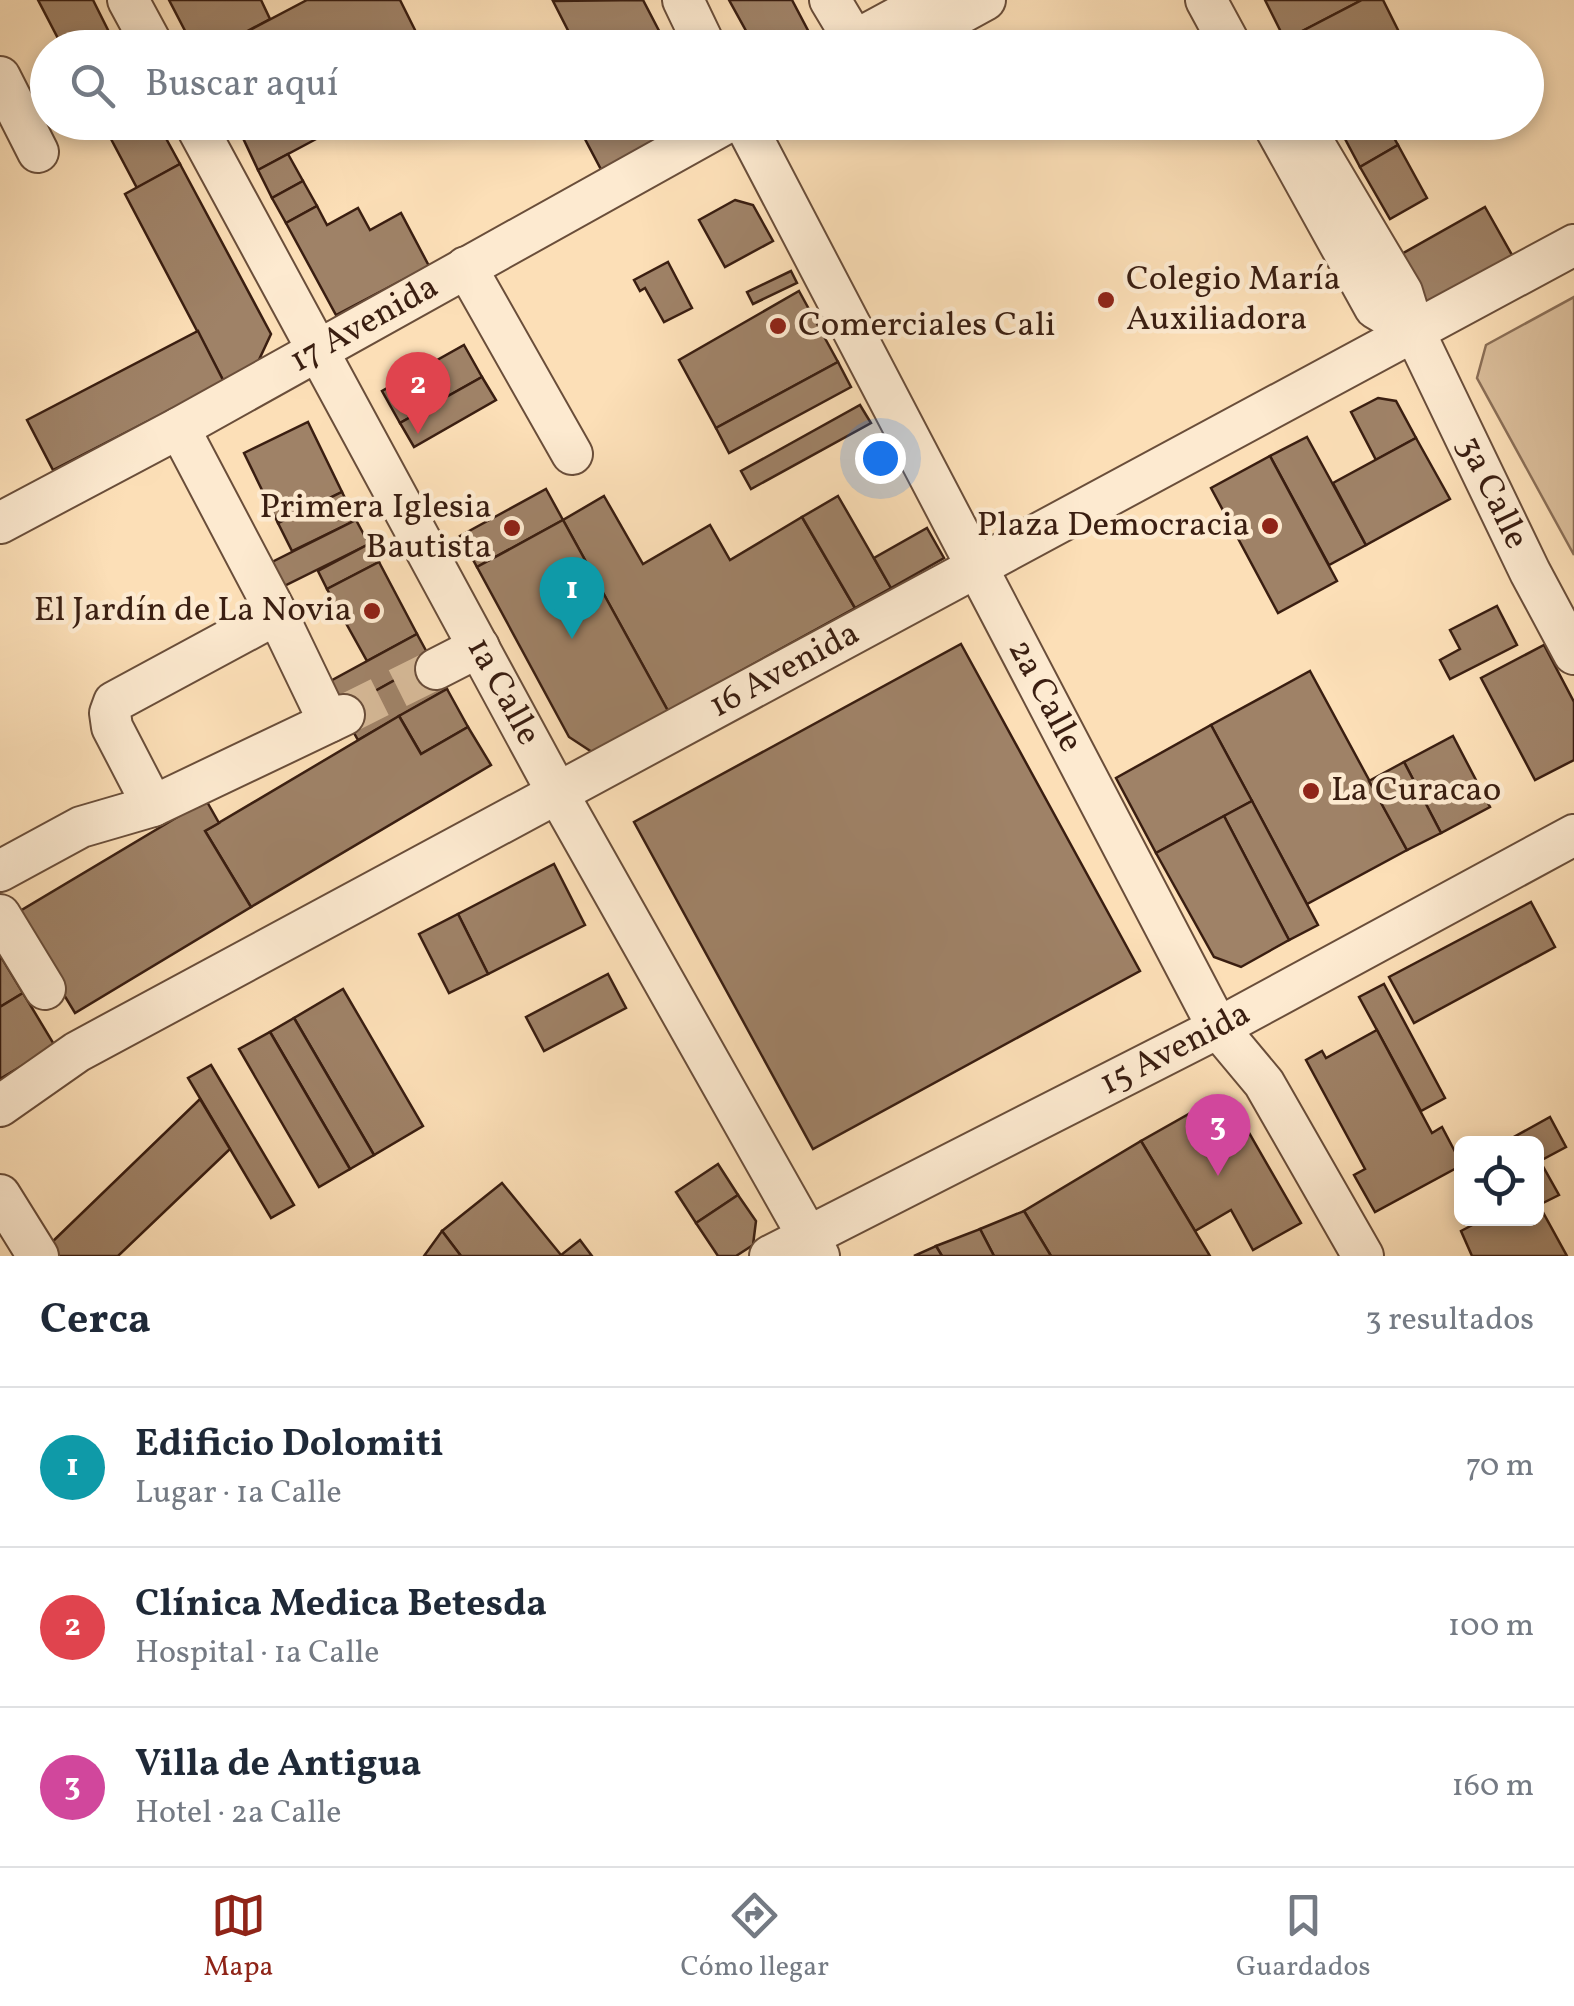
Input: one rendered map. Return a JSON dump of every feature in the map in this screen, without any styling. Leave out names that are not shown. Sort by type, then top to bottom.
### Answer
[{"type":"street","points":[[128,0],[144,30]]},
{"type":"street","points":[[682,0],[697,30]]},
{"type":"street","points":[[830,0],[842,30]]},
{"type":"street","points":[[931,30],[985,0]]},
{"type":"street","points":[[1206,0],[1222,30]]},
{"type":"street","points":[[1236,0],[1252,30]]},
{"type":"street","points":[[873,30],[925,1]]},
{"type":"street","points":[[0,77],[30,136]]},
{"type":"street","points":[[32,140],[38,152]]},
{"type":"street","name":"1a Calle","points":[[204,140],[558,794],[813,1246]]},
{"type":"street","name":"17 Avenida","points":[[0,523],[179,428],[695,140]]},
{"type":"street","name":"2a Calle","points":[[753,140],[1218,1028],[1264,1083],[1363,1256]]},
{"type":"street","name":"3a Calle","points":[[1298,140],[1402,292],[1414,330],[1530,572],[1574,654]]},
{"type":"street","name":"16 Avenida","points":[[0,1106],[77,1052],[1574,245]]},
{"type":"street","points":[[466,267],[572,454]]},
{"type":"street","points":[[0,870],[81,826],[154,806],[337,719],[179,428]]},
{"type":"street","points":[[154,806],[112,727],[110,713],[114,702],[277,614]]},
{"type":"street","points":[[436,669],[479,646]]},
{"type":"street","name":"15 Avenida","points":[[770,1256],[813,1246],[1574,835]]},
{"type":"street","points":[[0,915],[45,989]]},
{"type":"street","points":[[0,1195],[38,1256]]},
{"type":"shaded area","points":[[1574,297],[1574,555],[1477,378],[1486,345]]},
{"type":"building","points":[[38,0],[93,0],[108,30],[54,30]]},
{"type":"building","points":[[169,0],[261,0],[270,19],[250,30],[185,30]]},
{"type":"building","points":[[307,0],[400,0],[415,30],[250,30]]},
{"type":"building","points":[[643,0],[659,30],[568,30],[553,1]]},
{"type":"building","points":[[729,0],[792,0],[808,30],[746,30]]},
{"type":"building","points":[[1265,0],[1362,0],[1304,30],[1280,30]]},
{"type":"building","points":[[1362,0],[1383,0],[1398,30],[1304,30]]},
{"type":"building","points":[[112,140],[167,140],[180,164],[137,188]]},
{"type":"building","points":[[244,140],[314,140],[258,170]]},
{"type":"building","points":[[585,140],[676,140],[605,177]]},
{"type":"building","points":[[1346,140],[1395,140],[1398,145],[1360,167]]},
{"type":"building","points":[[1398,145],[1427,198],[1390,219],[1360,167]]},
{"type":"building","points":[[288,154],[303,181],[272,198],[258,170]]},
{"type":"building","points":[[180,164],[271,334],[257,364],[224,382],[125,194]]},
{"type":"building","points":[[303,181],[317,206],[286,223],[272,198]]},
{"type":"building","points":[[735,200],[753,205],[773,241],[725,267],[699,220]]},
{"type":"building","points":[[317,206],[327,225],[358,208],[370,230],[401,213],[429,266],[336,315],[286,223]]},
{"type":"building","points":[[1485,207],[1516,262],[1436,307],[1421,298],[1398,256]]},
{"type":"building","points":[[668,262],[692,308],[664,322],[645,288],[640,291],[634,280]]},
{"type":"building","points":[[791,271],[797,283],[753,304],[747,292]]},
{"type":"building","name":"Comerciales Cali","points":[[799,291],[838,362],[716,428],[679,360]]},
{"type":"building","points":[[198,331],[224,382],[53,470],[27,420]]},
{"type":"building","points":[[464,345],[482,377],[400,423],[382,391]]},
{"type":"building","points":[[838,362],[851,387],[729,453],[716,428]]},
{"type":"building","points":[[482,377],[496,400],[414,447],[400,423]]},
{"type":"building","points":[[1378,398],[1396,401],[1416,438],[1376,460],[1351,412]]},
{"type":"building","points":[[860,405],[871,423],[751,489],[741,471]]},
{"type":"building","points":[[308,422],[342,492],[278,523],[244,453]]},
{"type":"building","points":[[1307,437],[1366,545],[1329,565],[1270,456]]},
{"type":"building","points":[[1416,438],[1450,499],[1366,545],[1333,483]]},
{"type":"building","name":"Plaza Democracia","points":[[1270,456],[1337,581],[1278,613],[1211,488]]},
{"type":"building","name":"Primera Iglesia Bautista","points":[[546,489],[563,520],[477,567],[460,536]]},
{"type":"building","points":[[342,492],[356,520],[292,551],[278,523]]},
{"type":"building","points":[[604,496],[643,564],[710,525],[730,560],[802,517],[855,608],[668,711],[563,520]]},
{"type":"building","points":[[838,496],[891,588],[855,608],[802,517]]},
{"type":"building","points":[[356,520],[369,544],[276,590],[264,566]]},
{"type":"building","points":[[563,520],[668,711],[592,752],[569,737],[477,567]]},
{"type":"building","points":[[927,528],[944,558],[891,588],[874,558]]},
{"type":"building","points":[[369,544],[379,562],[327,589],[318,571]]},
{"type":"building","name":"El Jardín de La Novia","points":[[379,562],[417,634],[367,661],[327,589]]},
{"type":"building","points":[[1497,606],[1517,645],[1450,679],[1440,660],[1460,649],[1450,630]]},
{"type":"building","points":[[417,634],[436,669],[431,660],[341,710],[325,684]]},
{"type":"building","points":[[961,644],[1140,971],[813,1149],[634,822]]},
{"type":"building","points":[[1544,645],[1574,702],[1574,760],[1535,780],[1481,678]]},
{"type":"building","points":[[431,660],[447,689],[358,740],[341,710]]},
{"type":"building","name":"La Curacao","points":[[1310,671],[1407,850],[1307,904],[1211,725]]},
{"type":"building","points":[[447,689],[468,727],[421,754],[399,716]]},
{"type":"building","points":[[399,716],[421,754],[468,727],[491,765],[251,907],[205,831]]},
{"type":"building","points":[[1211,725],[1252,801],[1156,853],[1116,778]]},
{"type":"building","points":[[1453,736],[1490,807],[1441,833],[1404,762]]},
{"type":"building","points":[[1404,762],[1441,833],[1407,850],[1369,781]]},
{"type":"building","points":[[206,800],[219,823],[205,831],[251,907],[75,1013],[15,914]]},
{"type":"building","points":[[1252,801],[1318,925],[1289,940],[1224,816]]},
{"type":"building","points":[[1224,816],[1289,940],[1241,967],[1214,957],[1156,853]]},
{"type":"building","points":[[554,864],[585,925],[488,974],[458,914]]},
{"type":"building","points":[[1531,902],[1555,947],[1414,1023],[1389,977]]},
{"type":"building","points":[[458,914],[488,974],[449,993],[419,934]]},
{"type":"building","points":[[0,955],[23,993],[0,1007]]},
{"type":"building","points":[[608,974],[626,1008],[544,1051],[526,1017]]},
{"type":"building","points":[[1384,984],[1445,1098],[1421,1111],[1359,997]]},
{"type":"building","points":[[343,989],[423,1126],[374,1155],[294,1018]]},
{"type":"building","points":[[23,993],[55,1046],[0,1079],[0,1007]]},
{"type":"building","points":[[294,1018],[374,1155],[350,1169],[270,1032]]},
{"type":"building","points":[[1377,1030],[1432,1133],[1442,1127],[1454,1150],[1454,1169],[1375,1212],[1354,1175],[1365,1169],[1306,1060],[1322,1051],[1326,1058]]},
{"type":"building","points":[[270,1032],[350,1169],[319,1187],[239,1049]]},
{"type":"building","points":[[211,1065],[294,1205],[271,1218],[188,1078]]},
{"type":"building","points":[[1217,1098],[1229,1098],[1301,1223],[1253,1250],[1231,1210],[1195,1231],[1141,1141]]},
{"type":"building","points":[[200,1099],[230,1149],[118,1256],[58,1256],[50,1244]]},
{"type":"building","points":[[1550,1117],[1566,1147],[1544,1159],[1544,1136],[1516,1136]]},
{"type":"building","points":[[1141,1141],[1210,1256],[1051,1256],[1024,1211]]},
{"type":"building","points":[[718,1164],[738,1195],[696,1223],[676,1192]]},
{"type":"building","points":[[1544,1168],[1559,1195],[1544,1202]]},
{"type":"building","points":[[502,1183],[562,1256],[461,1256],[442,1231]]},
{"type":"building","points":[[738,1195],[756,1221],[753,1245],[736,1256],[718,1256],[696,1223]]},
{"type":"building","points":[[1024,1211],[1051,1256],[994,1256],[980,1229]]},
{"type":"building","points":[[1544,1214],[1567,1256],[1472,1256],[1461,1231],[1470,1226],[1544,1226]]},
{"type":"building","points":[[980,1229],[994,1256],[942,1256],[936,1246]]},
{"type":"building","points":[[442,1231],[461,1256],[424,1256]]},
{"type":"building","points":[[580,1240],[592,1256],[561,1255]]},
{"type":"building","points":[[936,1246],[942,1256],[914,1256]]},
{"type":"tunnel","points":[[344,715],[436,669]]},
{"type":"place","name":"Colegio María Auxiliadora","points":[[1106,300]]},
{"type":"place","name":"Comerciales Cali","points":[[778,326]]},
{"type":"place","name":"Clínica Medica Betesda","points":[[418,434]]},
{"type":"place","name":"Plaza Democracia","points":[[1270,526]]},
{"type":"place","name":"Primera Iglesia Bautista","points":[[512,528]]},
{"type":"place","name":"El Jardín de La Novia","points":[[372,611]]},
{"type":"place","name":"Edificio Dolomiti","points":[[572,639]]},
{"type":"place","name":"La Curacao","points":[[1311,791]]},
{"type":"place","name":"Villa de Antigua","points":[[1218,1176]]}]
